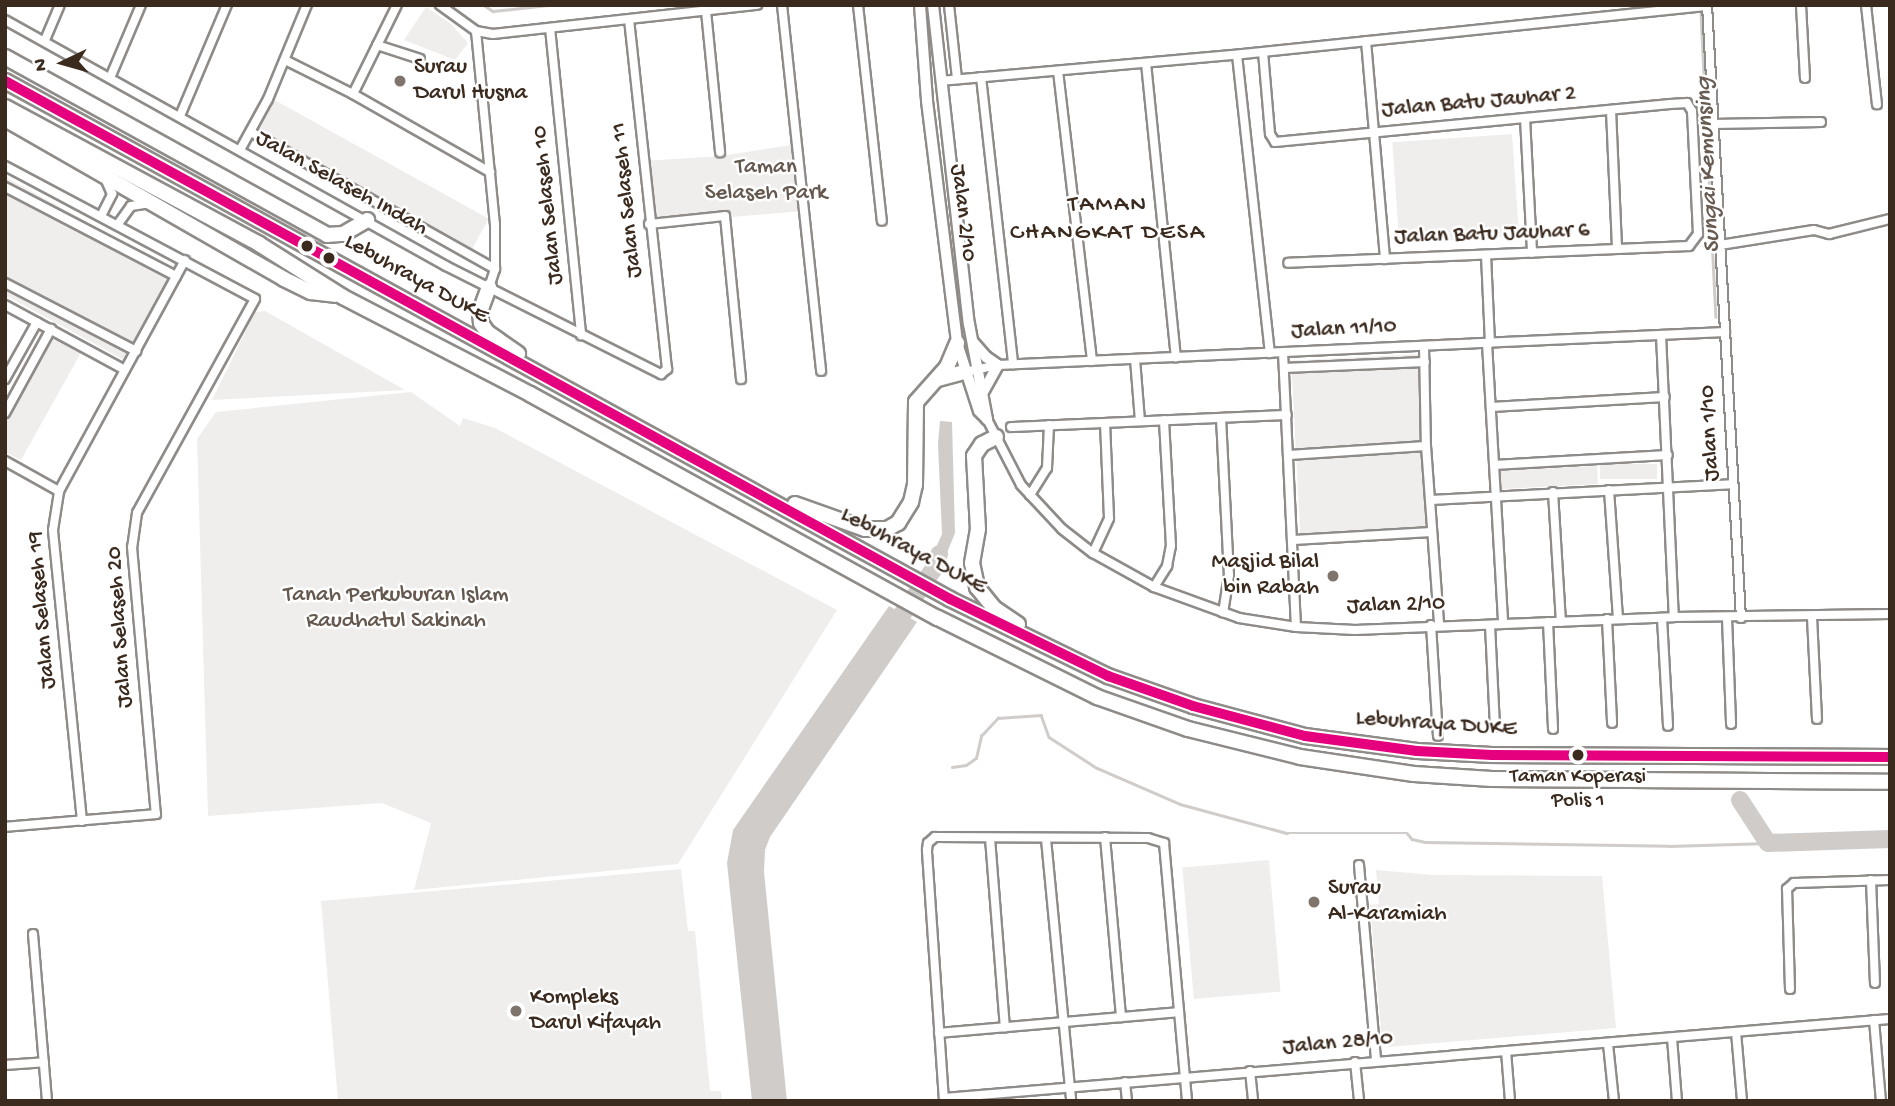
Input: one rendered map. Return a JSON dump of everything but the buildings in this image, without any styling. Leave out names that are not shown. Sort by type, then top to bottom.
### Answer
[{"type":"highway","points":[[5,57],[327,235],[343,234],[368,220]]},
{"type":"highway","name":"Lebuhraya DUKE","points":[[5,81],[950,598],[1108,676],[1193,706],[1306,736],[1348,743],[1492,755],[1890,757]]},
{"type":"highway","name":"Lebuhraya DUKE","points":[[5,107],[258,244],[343,297],[530,394],[891,593],[1097,697],[1188,729],[1342,766],[1492,779],[1890,782]]},
{"type":"highway","points":[[5,119],[302,288],[343,297]]},
{"type":"highway","points":[[489,287],[480,312],[487,332],[570,390]]},
{"type":"highway","points":[[754,490],[865,528],[893,527],[904,516],[915,485],[916,402],[938,379],[964,342]]},
{"type":"highway","points":[[938,379],[971,370]]},
{"type":"highway","points":[[996,437],[976,450],[973,462],[978,530],[972,563],[977,587],[994,608],[1064,654]]},
{"type":"street","points":[[45,40],[60,5]]},
{"type":"street","points":[[110,78],[141,5]]},
{"type":"street","points":[[180,116],[227,5]]},
{"type":"street","points":[[240,150],[285,60],[307,5]]},
{"type":"street","points":[[353,94],[397,5]]},
{"type":"street","points":[[440,5],[476,31],[493,34],[757,5]]},
{"type":"street","points":[[782,5],[821,371]]},
{"type":"street","points":[[858,5],[882,221]]},
{"type":"street","name":"Jalan 2/10","points":[[920,5],[927,101],[964,342],[979,411],[987,419]]},
{"type":"street","name":"Jalan 2/10","points":[[933,5],[964,342]]},
{"type":"street","points":[[949,5],[957,79]]},
{"type":"street","points":[[941,81],[1239,55],[1707,5]]},
{"type":"street","name":"Jalan 1/10","points":[[1707,5],[1741,618]]},
{"type":"street","points":[[1801,5],[1805,78]]},
{"type":"street","points":[[1866,5],[1877,104]]},
{"type":"street","points":[[706,11],[720,152]]},
{"type":"street","name":"Jalan Selaseh Indah","points":[[5,20],[489,287],[661,374]]},
{"type":"street","name":"Jalan Selaseh 11","points":[[629,20],[649,224],[667,369],[661,374]]},
{"type":"street","name":"Jalan Selaseh 10","points":[[550,28],[582,335]]},
{"type":"street","points":[[476,31],[490,172],[495,269],[489,287]]},
{"type":"street","points":[[1366,41],[1385,259]]},
{"type":"street","points":[[377,45],[421,59]]},
{"type":"street","name":"Jalan Batu Jauhar 2","points":[[1263,52],[1270,134],[1275,142],[1686,103],[1692,111],[1698,234],[1695,241]]},
{"type":"street","points":[[1239,55],[1270,353]]},
{"type":"street","points":[[285,60],[353,94],[490,172]]},
{"type":"street","points":[[1146,63],[1176,357]]},
{"type":"street","points":[[1058,71],[1092,361]]},
{"type":"street","points":[[981,77],[1013,364]]},
{"type":"street","points":[[1611,110],[1617,249]]},
{"type":"street","points":[[1525,118],[1532,253]]},
{"type":"street","points":[[1713,124],[1821,122]]},
{"type":"street","name":"Jalan Selaseh Indah","points":[[251,132],[495,269]]},
{"type":"street","points":[[5,166],[185,260]]},
{"type":"street","points":[[101,216],[112,194],[102,174]]},
{"type":"street","points":[[5,187],[176,276]]},
{"type":"street","points":[[118,224],[131,206],[152,203]]},
{"type":"street","points":[[649,224],[725,216],[741,379]]},
{"type":"street","points":[[1720,245],[1814,230],[1829,234],[1890,219]]},
{"type":"street","name":"Jalan Batu Jauhar 6","points":[[1288,263],[1689,246],[1695,241]]},
{"type":"street","points":[[1486,255],[1503,624]]},
{"type":"street","name":"Jalan Selaseh 19","points":[[82,821],[52,530],[59,491],[185,260]]},
{"type":"street","name":"Jalan Selaseh 20","points":[[82,821],[156,814],[132,547],[137,513],[255,299],[185,260]]},
{"type":"street","points":[[5,283],[136,351]]},
{"type":"street","points":[[5,304],[125,370]]},
{"type":"street","points":[[5,379],[37,321]]},
{"type":"street","points":[[5,413],[51,329]]},
{"type":"street","name":"Jalan 11/10","points":[[971,370],[1013,364],[1725,332]]},
{"type":"street","points":[[1661,335],[1674,617]]},
{"type":"street","points":[[964,342],[998,365],[983,392]]},
{"type":"street","points":[[1424,345],[1435,625],[1435,724],[1438,736]]},
{"type":"street","points":[[1283,352],[1296,627]]},
{"type":"street","points":[[1135,359],[1140,421]]},
{"type":"street","points":[[1284,368],[1424,362]]},
{"type":"street","name":"Jalan 2/10","points":[[971,370],[983,392],[987,419],[1021,485],[1062,529],[1093,553],[1154,587],[1223,613],[1296,627],[1355,630],[1607,619],[1890,614]]},
{"type":"street","points":[[1491,407],[1665,397]]},
{"type":"street","points":[[1011,427],[1287,415]]},
{"type":"street","points":[[1222,418],[1229,575],[1223,613]]},
{"type":"street","points":[[1154,587],[1167,566],[1171,546],[1164,420]]},
{"type":"street","points":[[1093,553],[1109,518],[1105,423]]},
{"type":"street","points":[[1030,495],[1047,468],[1049,425]]},
{"type":"street","points":[[1289,456],[1426,446]]},
{"type":"street","points":[[1494,465],[1668,455]]},
{"type":"street","points":[[5,461],[59,491]]},
{"type":"street","points":[[1430,500],[1733,484]]},
{"type":"street","points":[[1609,490],[1618,619]]},
{"type":"street","points":[[1553,492],[1561,622]]},
{"type":"street","points":[[1293,540],[1432,532]]},
{"type":"street","points":[[1812,617],[1817,719]]},
{"type":"street","points":[[1662,618],[1668,726]]},
{"type":"street","points":[[1727,618],[1731,724]]},
{"type":"street","points":[[1607,619],[1612,723]]},
{"type":"street","points":[[1548,622],[1553,729]]},
{"type":"street","points":[[1490,625],[1495,727]]},
{"type":"street","points":[[5,827],[82,821]]},
{"type":"street","points":[[944,1099],[928,843],[934,837],[1105,837],[1148,838],[1164,843],[1187,1101]]},
{"type":"street","points":[[1105,837],[1121,1017]]},
{"type":"street","points":[[990,838],[1005,1027]]},
{"type":"street","points":[[1046,839],[1071,1101]]},
{"type":"street","points":[[1359,865],[1376,1060]]},
{"type":"street","points":[[1871,880],[1875,983]]},
{"type":"street","points":[[1790,989],[1787,889],[1794,883],[1890,880]]},
{"type":"street","points":[[33,934],[47,1101]]},
{"type":"street","points":[[939,1033],[1180,1012]]},
{"type":"street","name":"Jalan 28/10","points":[[944,1099],[1012,1096],[1125,1082],[1376,1060],[1608,1044],[1890,1018]]},
{"type":"street","points":[[1874,1020],[1881,1101]]},
{"type":"street","points":[[1736,1032],[1742,1101]]},
{"type":"street","points":[[1672,1038],[1677,1101]]},
{"type":"street","points":[[1608,1044],[1614,1101]]},
{"type":"street","points":[[1506,1051],[1510,1101]]},
{"type":"street","points":[[5,1065],[44,1062]]},
{"type":"street","points":[[1355,1062],[1359,1101]]},
{"type":"street","points":[[1250,1071],[1253,1101]]},
{"type":"street","points":[[1125,1082],[1127,1101]]},
{"type":"shaded area","points":[[426,7],[451,24],[468,43],[455,60],[404,40]]},
{"type":"shaded area","points":[[271,98],[489,219],[471,250],[254,129]]},
{"type":"shaded area","points":[[1512,134],[1519,236],[1399,244],[1392,142]]},
{"type":"shaded area","name":"Taman Selaseh Park","points":[[797,144],[804,211],[649,224],[643,161],[721,156]]},
{"type":"shaded area","points":[[5,177],[173,269],[124,360],[5,295]]},
{"type":"shaded area","points":[[265,311],[405,390],[212,400],[255,312]]},
{"type":"shaded area","points":[[53,334],[83,349],[21,460],[5,452],[5,422]]},
{"type":"shaded area","points":[[1421,354],[1430,528],[1300,535],[1291,361]]},
{"type":"shaded area","name":"Tanah Perkuburan Islam Raudhatul Sakinah","points":[[411,392],[460,426],[463,418],[495,428],[837,610],[678,864],[414,890],[431,823],[382,803],[208,816],[197,439],[216,412]]},
{"type":"shaded area","points":[[940,421],[952,422],[955,533],[937,577],[926,570],[942,534],[938,444]]},
{"type":"shaded area","points":[[1600,464],[1657,464],[1657,479],[1600,479]]},
{"type":"shaded area","points":[[1597,466],[1598,484],[1499,489],[1498,471]]},
{"type":"shaded area","points":[[889,606],[917,622],[770,837],[765,850],[764,872],[787,1101],[752,1101],[727,863],[733,830]]},
{"type":"shaded area","points":[[1269,860],[1281,991],[1194,999],[1182,868]]},
{"type":"shaded area","name":"Kompleks Darul Kifayah","points":[[681,869],[688,931],[695,931],[710,1091],[721,1091],[722,1101],[338,1101],[321,901]]},
{"type":"shaded area","points":[[1376,870],[1433,875],[1602,876],[1616,1028],[1389,1047],[1382,1041],[1370,905],[1379,904]]},
{"type":"waterway","name":"Sungai Kemunsing","points":[[484,5],[493,11],[548,5]]},
{"type":"waterway","name":"Sungai Kemunsing","points":[[1701,13],[1716,317]]},
{"type":"waterway","points":[[889,633],[933,570],[939,554]]},
{"type":"waterway","points":[[952,767],[966,765],[976,758],[981,736],[998,718],[1041,715],[1049,737],[1097,768],[1180,804],[1287,833],[1407,833],[1412,839],[1425,842],[1669,846],[1768,843]]},
{"type":"waterway","name":"Sungai Kemunsing","points":[[1740,800],[1768,843],[1890,839]]},
{"type":"transit line","points":[[5,81],[950,599],[1108,676],[1193,706],[1305,736],[1417,751],[1492,755],[1890,757]]},
{"type":"place","name":"Surau Darul Husna","points":[[400,81]]},
{"type":"place","name":"Masjid Bilal bin Rabah","points":[[1333,576]]},
{"type":"place","name":"Taman Koperasi Polis 1","points":[[1578,755]]},
{"type":"place","name":"Surau Al-Karamiah","points":[[1314,902]]},
{"type":"place","name":"Kompleks Darul Kifayah","points":[[516,1011]]},
{"type":"district","name":"TAMAN CHANGKAT DESA","points":[[1108,220]]}]
